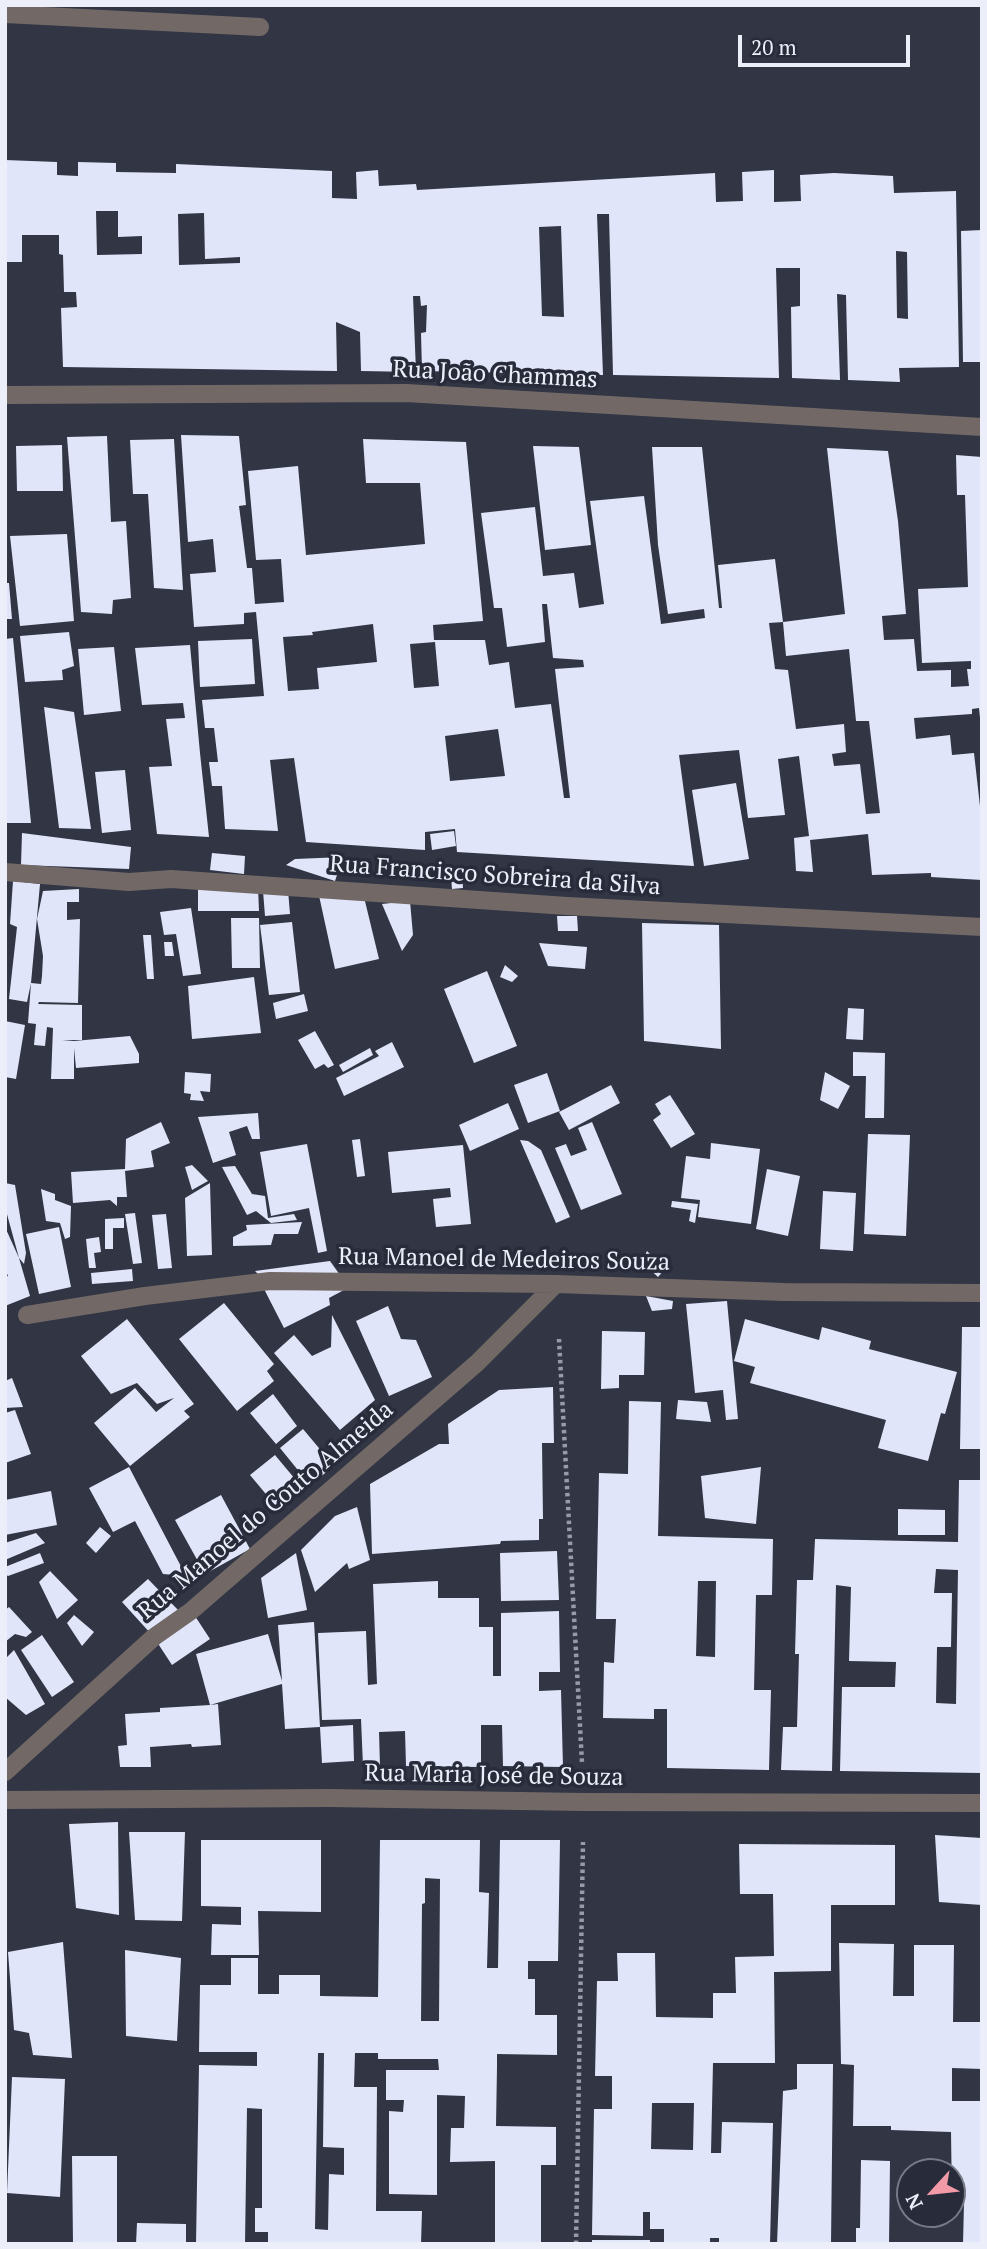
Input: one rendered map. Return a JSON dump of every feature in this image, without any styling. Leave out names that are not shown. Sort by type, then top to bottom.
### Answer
[{"type":"street","points":[[5,13],[260,27]]},
{"type":"street","name":"Rua João Chammas","points":[[5,395],[406,394],[982,427]]},
{"type":"street","name":"Rua Francisco Sobreira da Silva","points":[[5,872],[129,882],[171,880],[567,906],[982,927]]},
{"type":"street","name":"Rua Manoel de Medeiros Souza","points":[[27,1315],[270,1281],[556,1284],[784,1292],[982,1293]]},
{"type":"street","name":"Rua Manoel do Couto Almeida","points":[[5,1772],[154,1637],[191,1611],[477,1363],[556,1284]]},
{"type":"street","name":"Rua Maria José de Souza","points":[[5,1800],[328,1798],[584,1802],[982,1802]]},
{"type":"building","points":[[5,160],[57,162],[57,175],[78,176],[78,162],[116,163],[116,172],[176,173],[176,164],[332,171],[332,198],[357,199],[356,172],[378,170],[379,186],[416,184],[417,190],[715,173],[716,202],[743,201],[742,172],[774,170],[774,202],[801,201],[800,175],[834,173],[893,176],[894,193],[956,191],[959,367],[899,368],[900,382],[848,380],[846,295],[837,294],[840,380],[792,378],[791,307],[800,306],[800,268],[776,268],[779,378],[613,375],[609,214],[597,214],[603,375],[422,371],[421,333],[426,332],[427,305],[421,306],[420,296],[413,296],[416,372],[361,371],[360,332],[336,322],[337,371],[63,367],[61,308],[77,307],[76,292],[64,292],[63,255],[59,254],[59,235],[22,235],[22,262],[5,262]],"holes":[[[96,211],[118,211],[118,237],[142,236],[142,254],[97,255]],[[204,213],[205,259],[240,257],[240,263],[179,265],[178,214]],[[561,226],[564,317],[542,316],[539,227]],[[896,251],[907,252],[908,319],[897,318]]]},
{"type":"building","points":[[982,230],[982,362],[963,362],[961,231]]},
{"type":"building","points":[[181,435],[239,436],[246,505],[239,506],[247,568],[252,568],[255,604],[284,602],[281,559],[256,560],[248,471],[298,466],[306,555],[425,544],[420,483],[366,483],[363,439],[466,442],[483,621],[433,625],[434,640],[485,640],[489,665],[509,662],[515,708],[551,704],[564,798],[570,798],[555,669],[584,667],[583,660],[553,658],[547,604],[542,604],[545,642],[507,647],[502,608],[494,608],[481,513],[535,507],[543,576],[574,573],[579,608],[604,604],[590,501],[644,496],[661,624],[705,618],[704,609],[668,614],[658,545],[652,447],[702,447],[719,608],[722,608],[718,565],[775,559],[783,622],[845,614],[827,448],[888,451],[898,521],[906,614],[882,616],[884,640],[914,639],[917,671],[951,670],[951,687],[969,686],[967,669],[971,669],[971,661],[922,663],[918,589],[968,587],[965,495],[957,495],[956,455],[982,457],[982,718],[979,708],[972,709],[972,714],[914,718],[916,739],[950,735],[952,755],[974,753],[982,824],[982,880],[931,877],[931,873],[872,875],[868,834],[810,840],[813,872],[796,871],[794,838],[809,836],[799,756],[778,759],[785,815],[748,818],[739,750],[679,755],[694,866],[457,852],[455,829],[425,832],[425,850],[306,842],[294,758],[270,760],[278,831],[225,829],[222,786],[212,786],[209,762],[218,762],[214,728],[205,728],[202,700],[264,696],[256,612],[244,613],[244,624],[194,627],[190,574],[216,572],[213,539],[188,542]],"holes":[[[783,622],[786,656],[849,649],[856,721],[869,721],[880,813],[866,814],[860,764],[834,766],[832,754],[846,752],[844,724],[796,729],[788,670],[775,669],[769,623]],[[373,624],[377,662],[317,668],[319,689],[288,691],[283,637],[313,635],[312,632]],[[435,642],[439,686],[414,688],[410,644]],[[498,729],[505,776],[450,781],[445,736]]]},
{"type":"building","points":[[107,436],[111,522],[126,521],[131,598],[113,600],[112,614],[81,612],[67,437]]},
{"type":"building","points":[[174,439],[183,590],[154,588],[148,494],[133,494],[130,440]]},
{"type":"building","points":[[62,445],[63,491],[17,491],[16,446]]},
{"type":"building","points":[[533,446],[579,447],[591,545],[545,550]]},
{"type":"building","points":[[67,534],[74,621],[20,626],[10,536]]},
{"type":"building","points":[[5,583],[9,583],[12,619],[5,619]]},
{"type":"building","points":[[69,632],[74,666],[62,670],[63,680],[25,682],[20,636]]},
{"type":"building","points":[[13,638],[31,823],[5,823],[5,639]]},
{"type":"building","points":[[252,639],[255,684],[200,687],[198,641]]},
{"type":"building","points":[[190,645],[209,837],[157,834],[149,767],[172,766],[166,719],[185,718],[183,703],[142,705],[135,648]]},
{"type":"building","points":[[114,647],[121,711],[84,715],[78,649]]},
{"type":"building","points":[[44,707],[74,712],[91,829],[59,828]]},
{"type":"building","points":[[125,770],[131,830],[102,833],[95,772]]},
{"type":"building","points":[[736,783],[749,859],[704,866],[692,790]]},
{"type":"building","points":[[454,831],[456,846],[432,850],[430,834]]},
{"type":"building","points":[[22,833],[131,847],[129,869],[21,865]]},
{"type":"building","points":[[212,853],[245,856],[244,874],[210,870]]},
{"type":"building","points":[[343,857],[335,881],[286,865],[295,859]]},
{"type":"building","points":[[462,876],[463,888],[452,889],[451,877]]},
{"type":"building","points":[[13,881],[40,884],[27,1002],[9,999],[17,927],[10,924]]},
{"type":"building","points":[[198,886],[258,887],[259,911],[198,911]]},
{"type":"building","points":[[79,889],[79,902],[67,902],[67,920],[80,919],[78,1003],[38,1004],[82,1005],[82,1040],[62,1040],[74,1041],[130,1036],[139,1054],[139,1063],[76,1068],[74,1048],[74,1079],[51,1079],[53,1028],[47,1027],[45,1046],[34,1045],[36,1024],[28,1023],[31,983],[41,984],[42,976],[43,956],[37,919],[43,891]]},
{"type":"building","points":[[288,890],[290,914],[265,916],[263,891]]},
{"type":"building","points":[[318,891],[364,897],[379,959],[335,969]]},
{"type":"building","points":[[410,901],[413,935],[402,951],[382,904]]},
{"type":"building","points":[[191,908],[201,974],[183,976],[176,934],[164,935],[160,912]]},
{"type":"building","points":[[557,916],[577,916],[578,931],[558,931]]},
{"type":"building","points":[[231,918],[259,918],[260,968],[232,968]]},
{"type":"building","points":[[292,922],[300,992],[269,995],[260,925]]},
{"type":"building","points":[[642,923],[719,925],[721,1049],[644,1041]]},
{"type":"building","points":[[143,935],[151,935],[154,979],[147,979]]},
{"type":"building","points":[[164,942],[172,942],[174,956],[165,956]]},
{"type":"building","points":[[539,943],[587,947],[585,969],[548,966]]},
{"type":"building","points":[[505,965],[518,976],[512,982],[500,977]]},
{"type":"building","points":[[487,971],[517,1046],[474,1063],[444,989]]},
{"type":"building","points":[[254,977],[261,1033],[192,1039],[188,986]]},
{"type":"building","points":[[304,994],[308,1011],[276,1019],[273,1003]]},
{"type":"building","points":[[848,1008],[864,1009],[863,1040],[846,1039]]},
{"type":"building","points":[[5,1021],[25,1025],[16,1079],[5,1077]]},
{"type":"building","points":[[315,1031],[334,1065],[328,1068],[324,1064],[315,1069],[298,1040]]},
{"type":"building","points":[[392,1042],[404,1067],[344,1096],[336,1078],[379,1056],[375,1051]]},
{"type":"building","points":[[370,1048],[373,1055],[343,1072],[339,1065]]},
{"type":"building","points":[[853,1052],[885,1053],[884,1118],[865,1118],[866,1076],[853,1076]]},
{"type":"building","points":[[185,1072],[211,1074],[210,1092],[200,1091],[204,1101],[190,1100],[191,1094],[184,1093]]},
{"type":"building","points":[[825,1072],[850,1086],[838,1109],[820,1100]]},
{"type":"building","points":[[547,1073],[560,1111],[528,1123],[514,1085]]},
{"type":"building","points":[[611,1085],[620,1103],[569,1130],[559,1112]]},
{"type":"building","points":[[670,1095],[695,1134],[671,1148],[653,1120],[661,1114],[655,1104]]},
{"type":"building","points":[[508,1103],[519,1129],[470,1151],[459,1125]]},
{"type":"building","points":[[258,1113],[260,1139],[252,1139],[247,1126],[229,1132],[236,1155],[213,1163],[198,1117]]},
{"type":"building","points":[[161,1122],[170,1143],[151,1151],[154,1167],[125,1171],[127,1197],[117,1197],[117,1206],[110,1200],[73,1203],[71,1172],[125,1169],[126,1139]]},
{"type":"building","points":[[592,1122],[622,1194],[581,1210],[555,1148],[566,1144],[571,1156],[587,1150],[578,1128]]},
{"type":"building","points":[[868,1134],[910,1135],[906,1236],[864,1234]]},
{"type":"building","points":[[360,1139],[365,1176],[357,1177],[352,1140]]},
{"type":"building","points":[[520,1140],[528,1141],[541,1150],[570,1217],[556,1223]]},
{"type":"building","points":[[711,1143],[760,1149],[751,1224],[698,1217],[700,1200],[681,1198],[686,1156],[710,1159]]},
{"type":"building","points":[[307,1144],[327,1251],[318,1253],[309,1208],[271,1216],[260,1152]]},
{"type":"building","points":[[463,1145],[471,1224],[436,1227],[433,1199],[451,1197],[450,1188],[392,1193],[388,1152]]},
{"type":"building","points":[[192,1165],[208,1181],[192,1190],[185,1167]]},
{"type":"building","points":[[235,1166],[252,1194],[265,1196],[268,1218],[294,1214],[297,1220],[271,1223],[256,1211],[247,1215],[222,1167]]},
{"type":"building","points":[[767,1169],[800,1176],[788,1236],[756,1229]]},
{"type":"building","points":[[5,1183],[15,1185],[26,1253],[24,1264],[19,1258],[5,1207]]},
{"type":"building","points":[[210,1183],[212,1255],[187,1256],[185,1198]]},
{"type":"building","points":[[41,1189],[55,1194],[55,1200],[71,1206],[70,1237],[65,1239],[60,1223],[46,1221]]},
{"type":"building","points":[[823,1191],[856,1193],[853,1251],[820,1249]]},
{"type":"building","points":[[672,1201],[698,1204],[695,1223],[689,1221],[691,1210],[671,1207]]},
{"type":"building","points":[[135,1213],[142,1263],[133,1264],[125,1214]]},
{"type":"building","points":[[166,1214],[172,1268],[158,1269],[152,1215]]},
{"type":"building","points":[[124,1218],[124,1228],[113,1228],[113,1249],[105,1249],[105,1219]]},
{"type":"building","points":[[302,1222],[298,1234],[274,1234],[271,1245],[233,1246],[233,1237],[247,1230],[246,1225]]},
{"type":"building","points":[[5,1227],[19,1258],[30,1296],[5,1306],[5,1277],[8,1276],[5,1269]]},
{"type":"building","points":[[59,1227],[71,1287],[39,1294],[26,1234]]},
{"type":"building","points":[[99,1237],[101,1252],[94,1253],[96,1268],[89,1268],[86,1239]]},
{"type":"building","points":[[647,1251],[665,1269],[658,1277],[642,1262]]},
{"type":"building","points":[[330,1261],[340,1275],[260,1276],[255,1271]]},
{"type":"building","points":[[132,1269],[133,1281],[92,1284],[91,1273]]},
{"type":"building","points":[[264,1289],[344,1290],[329,1298],[330,1305],[284,1328]]},
{"type":"building","points":[[646,1296],[673,1301],[672,1309],[652,1311]]},
{"type":"building","points":[[727,1301],[738,1419],[726,1420],[723,1390],[695,1393],[686,1304]]},
{"type":"building","points":[[224,1303],[274,1364],[267,1371],[274,1381],[237,1411],[179,1339]]},
{"type":"building","points":[[388,1306],[401,1339],[416,1340],[432,1377],[389,1396],[356,1321]]},
{"type":"building","points":[[332,1315],[375,1400],[340,1430],[274,1353],[294,1335],[312,1356],[331,1347]]},
{"type":"building","points":[[127,1319],[194,1404],[184,1411],[190,1417],[130,1466],[94,1423],[135,1388],[156,1412],[174,1398],[157,1404],[137,1383],[111,1394],[81,1356]]},
{"type":"building","points":[[745,1319],[819,1340],[822,1327],[871,1341],[869,1349],[957,1372],[945,1414],[941,1413],[928,1461],[878,1448],[886,1420],[750,1383],[755,1367],[734,1361]]},
{"type":"building","points":[[962,1327],[982,1327],[982,1449],[960,1449]]},
{"type":"building","points":[[602,1331],[645,1332],[644,1375],[619,1375],[619,1388],[601,1389]]},
{"type":"building","points":[[12,1378],[23,1407],[5,1408],[5,1381]]},
{"type":"building","points":[[553,1387],[554,1443],[542,1443],[543,1519],[539,1519],[539,1540],[501,1541],[500,1544],[372,1554],[370,1484],[439,1444],[449,1444],[448,1424],[499,1390]]},
{"type":"building","points":[[273,1394],[297,1426],[276,1444],[250,1413]]},
{"type":"building","points":[[678,1400],[707,1402],[711,1422],[676,1419]]},
{"type":"building","points":[[629,1401],[661,1402],[658,1536],[773,1539],[772,1595],[756,1595],[754,1690],[771,1690],[769,1770],[667,1768],[667,1709],[654,1709],[654,1719],[603,1718],[604,1662],[614,1663],[616,1619],[596,1619],[599,1473],[628,1474]],"holes":[[[698,1581],[716,1581],[715,1657],[696,1656]]]},
{"type":"building","points":[[15,1410],[31,1454],[5,1463],[5,1413]]},
{"type":"building","points":[[303,1429],[334,1466],[310,1485],[280,1448]]},
{"type":"building","points":[[275,1455],[300,1485],[275,1505],[250,1475]]},
{"type":"building","points":[[129,1467],[186,1576],[163,1574],[135,1521],[113,1532],[89,1488]]},
{"type":"building","points":[[761,1467],[756,1524],[705,1518],[701,1476]]},
{"type":"building","points":[[959,1480],[982,1480],[982,1773],[840,1771],[842,1687],[895,1687],[896,1662],[849,1661],[851,1587],[836,1585],[832,1771],[781,1770],[783,1727],[797,1727],[797,1580],[813,1580],[815,1539],[958,1542]],"holes":[[[936,1569],[958,1570],[956,1704],[936,1703],[937,1647],[951,1647],[952,1593],[934,1593]]]},
{"type":"building","points":[[51,1491],[57,1525],[5,1535],[5,1500]]},
{"type":"building","points":[[221,1495],[250,1549],[205,1574],[175,1520]]},
{"type":"building","points":[[357,1507],[370,1560],[349,1569],[347,1563],[315,1592],[301,1550],[335,1516]]},
{"type":"building","points":[[898,1509],[945,1510],[945,1535],[898,1535]]},
{"type":"building","points":[[100,1527],[111,1536],[96,1553],[86,1543]]},
{"type":"building","points":[[36,1533],[45,1543],[5,1560],[5,1543]]},
{"type":"building","points":[[557,1551],[559,1600],[501,1601],[500,1553]]},
{"type":"building","points":[[40,1553],[44,1563],[8,1576],[5,1574],[5,1567]]},
{"type":"building","points":[[296,1553],[307,1610],[268,1618],[261,1578]]},
{"type":"building","points":[[50,1571],[78,1600],[57,1619],[39,1582]]},
{"type":"building","points":[[148,1579],[179,1611],[152,1635],[122,1602]]},
{"type":"building","points":[[438,1581],[438,1598],[479,1598],[479,1627],[493,1627],[493,1676],[501,1676],[501,1613],[559,1611],[560,1672],[539,1672],[539,1691],[561,1690],[563,1767],[503,1766],[502,1725],[481,1725],[481,1767],[406,1766],[405,1731],[379,1732],[380,1766],[363,1766],[361,1719],[322,1720],[318,1633],[366,1631],[368,1685],[377,1684],[373,1584]]},
{"type":"building","points":[[9,1607],[32,1632],[26,1637],[15,1634],[5,1642],[5,1610]]},
{"type":"building","points":[[193,1613],[210,1639],[172,1665],[155,1639]]},
{"type":"building","points":[[74,1615],[94,1632],[82,1646],[67,1623]]},
{"type":"building","points":[[314,1622],[320,1727],[285,1729],[282,1684],[210,1705],[196,1654],[268,1634],[282,1681],[278,1625]]},
{"type":"building","points":[[42,1635],[74,1682],[52,1697],[21,1650]]},
{"type":"building","points":[[14,1650],[45,1704],[26,1715],[5,1697],[5,1659]]},
{"type":"building","points":[[218,1704],[221,1745],[150,1747],[151,1767],[120,1767],[118,1746],[127,1745],[125,1714],[160,1712],[160,1708]]},
{"type":"building","points":[[353,1725],[354,1761],[322,1763],[320,1727]]},
{"type":"building","points":[[118,1822],[119,1915],[76,1908],[69,1824]]},
{"type":"building","points":[[129,1832],[185,1832],[182,1921],[135,1920]]},
{"type":"building","points":[[935,1835],[982,1838],[982,1905],[939,1902]]},
{"type":"building","points":[[201,1840],[321,1840],[321,1912],[258,1911],[259,1955],[211,1955],[212,1924],[241,1925],[241,1907],[201,1906]]},
{"type":"building","points":[[380,1840],[480,1840],[479,1892],[489,1893],[487,1968],[498,1968],[500,1840],[560,1840],[558,1961],[528,1961],[528,1979],[535,1979],[535,2015],[557,2015],[557,2055],[497,2054],[496,2126],[556,2127],[556,2165],[541,2165],[541,2244],[495,2244],[495,2161],[450,2162],[451,2128],[464,2128],[465,2096],[437,2095],[437,2195],[389,2194],[389,2111],[403,2112],[404,2100],[386,2100],[386,2070],[439,2070],[438,2059],[378,2059],[378,2053],[355,2053],[354,2087],[377,2087],[376,2211],[422,2211],[421,2244],[268,2244],[268,2232],[255,2232],[255,2208],[262,2208],[262,2109],[247,2108],[245,2244],[196,2244],[199,2065],[257,2066],[257,2052],[199,2052],[200,1985],[231,1985],[231,1958],[258,1958],[258,1994],[279,1994],[279,1975],[320,1975],[320,1996],[378,1997]],"holes":[[[425,1878],[440,1879],[439,2021],[421,2021],[422,1904],[425,1903]],[[318,2053],[324,2053],[323,2147],[344,2148],[344,2175],[329,2174],[328,2230],[315,2229]]]},
{"type":"building","points":[[739,1844],[895,1845],[895,1905],[831,1905],[831,1971],[774,1972],[775,2063],[713,2063],[711,2153],[721,2153],[722,2122],[773,2123],[770,2244],[719,2244],[719,2238],[710,2238],[710,2244],[664,2244],[664,2229],[650,2229],[650,2212],[643,2212],[643,2236],[592,2235],[594,2109],[612,2109],[612,2076],[595,2076],[597,1981],[618,1981],[617,1953],[655,1953],[656,2017],[713,2018],[713,1993],[736,1993],[735,1957],[774,1956],[773,1894],[740,1894]],"holes":[[[652,2103],[694,2103],[693,2150],[651,2149]]]},
{"type":"building","points":[[63,1942],[72,2058],[33,2055],[29,2033],[14,2030],[8,1952]]},
{"type":"building","points":[[839,1943],[894,1944],[893,1996],[914,1996],[914,1945],[954,1945],[953,2022],[982,2022],[982,2069],[952,2068],[952,2101],[982,2101],[982,2244],[963,2244],[963,2228],[966,2228],[966,2158],[951,2158],[951,2132],[891,2130],[891,2126],[853,2126],[854,2065],[841,2064]]},
{"type":"building","points":[[125,1950],[181,1958],[177,2041],[126,2036]]},
{"type":"building","points":[[797,2064],[833,2064],[831,2244],[777,2244],[783,2091],[797,2089]]},
{"type":"building","points":[[12,2077],[65,2079],[60,2197],[7,2193]]},
{"type":"building","points":[[72,2156],[117,2156],[117,2244],[73,2244]]},
{"type":"building","points":[[861,2160],[890,2161],[889,2244],[856,2244],[856,2228],[860,2228]]},
{"type":"building","points":[[137,2223],[186,2224],[186,2244],[136,2244]]},
{"type":"building","points":[[592,2240],[650,2240],[650,2244],[592,2244]]}]
